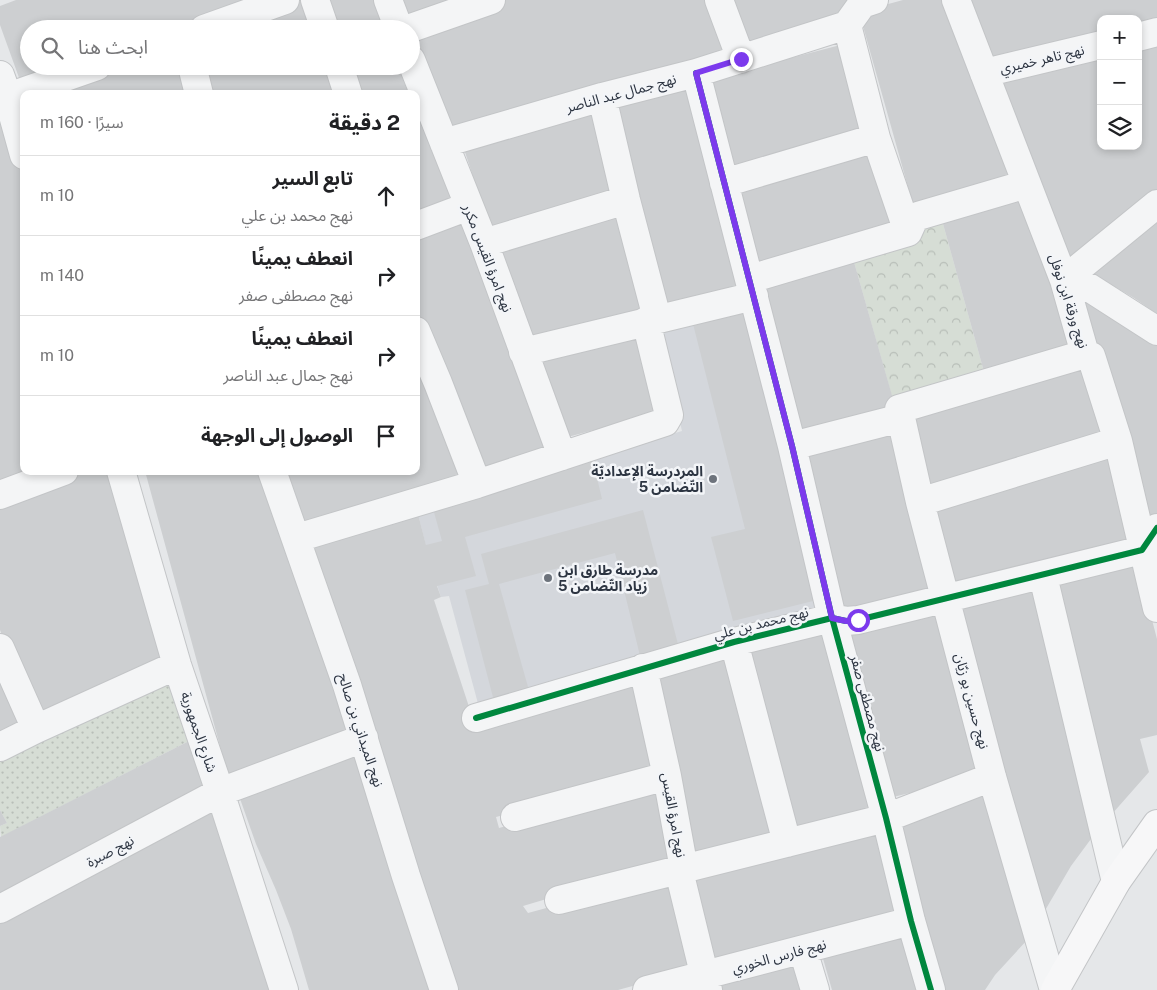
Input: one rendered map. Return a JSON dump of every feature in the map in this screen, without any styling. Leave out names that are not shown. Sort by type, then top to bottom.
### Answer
[{"type":"street","points":[[229,20],[285,0]]},
{"type":"street","points":[[315,0],[322,20]]},
{"type":"street","points":[[388,0],[396,20]]},
{"type":"street","points":[[420,25],[491,0]]},
{"type":"street","points":[[719,0],[741,59]]},
{"type":"street","name":"نهج ورقة ابن نوفل","points":[[956,0],[1027,184],[1066,278],[1085,354],[1092,356],[1118,441],[1157,608]]},
{"type":"street","points":[[861,7],[876,138],[908,232]]},
{"type":"street","name":"نهج جمال عبد الناصر","points":[[444,143],[741,59],[861,7]]},
{"type":"street","points":[[1142,35],[1157,32]]},
{"type":"street","name":"نهج تاهر خميري","points":[[984,73],[1097,46]]},
{"type":"street","name":"نهج مصطفى صفر","points":[[696,73],[792,446],[832,618],[886,818],[911,922],[931,990]]},
{"type":"street","points":[[20,141],[4,86],[55,75]]},
{"type":"street","points":[[194,75],[198,90]]},
{"type":"street","points":[[342,75],[347,90]]},
{"type":"street","name":"نهج امرؤ القيس مكرر","points":[[417,75],[484,243],[562,456]]},
{"type":"street","points":[[297,538],[477,484],[668,420],[669,415],[652,320],[602,97]]},
{"type":"street","points":[[724,183],[876,138]]},
{"type":"street","points":[[523,352],[652,320],[752,288],[908,232],[918,216],[1027,184]]},
{"type":"street","points":[[484,243],[626,200]]},
{"type":"street","points":[[1157,204],[1066,278],[1090,288],[1157,331]]},
{"type":"street","points":[[420,224],[469,206]]},
{"type":"street","points":[[420,341],[477,484]]},
{"type":"street","points":[[792,446],[1085,354]]},
{"type":"street","name":"نهج حسين بو زيّان","points":[[900,413],[920,502],[992,777],[1054,990]]},
{"type":"street","points":[[920,502],[1118,441]]},
{"type":"street","points":[[0,495],[53,475]]},
{"type":"street","name":"شارع الجمهورية","points":[[122,475],[177,665],[284,990]]},
{"type":"street","name":"نهج الميداني بن صالح","points":[[273,475],[297,538],[364,738],[406,876],[444,990]]},
{"type":"street","points":[[1142,550],[1157,528]]},
{"type":"street","name":"نهج محمد بن علي","points":[[476,718],[734,642],[832,618],[846,621],[858,620],[946,600],[1142,550]]},
{"type":"street","points":[[1043,576],[1116,882]]},
{"type":"street","points":[[734,642],[787,844]]},
{"type":"street","points":[[0,648],[36,729]]},
{"type":"street","points":[[0,747],[177,665]]},
{"type":"street","name":"نهج امرؤ القيس","points":[[644,668],[684,869],[681,879],[706,983]]},
{"type":"street","name":"نهج صبرة","points":[[0,909],[220,792],[364,738]]},
{"type":"street","points":[[515,818],[667,776]]},
{"type":"street","points":[[559,900],[886,818],[992,777]]},
{"type":"street","points":[[1054,990],[1116,882],[1157,824]]},
{"type":"street","name":"نهج فارس الخوري","points":[[647,990],[706,983],[803,950],[911,922]]},
{"type":"street","points":[[803,950],[816,990]]},
{"type":"shaded area","points":[[748,306],[824,609],[480,711],[449,596],[441,597],[417,510],[682,431],[658,328]]},
{"type":"green space","points":[[940,213],[986,379],[895,407],[852,255]]},
{"type":"green space","points":[[174,678],[195,738],[1,837],[0,826],[7,823],[0,810],[0,753]]},
{"type":"building","points":[[16,0],[259,0],[205,20],[20,20],[20,75],[52,75],[22,86],[0,25],[0,6]]},
{"type":"building","points":[[306,0],[315,20],[245,20]]},
{"type":"building","points":[[323,0],[382,0],[389,20],[331,20]]},
{"type":"building","points":[[398,0],[464,0],[409,20],[406,20]]},
{"type":"building","points":[[504,0],[711,0],[731,48],[449,138],[420,59],[420,31]]},
{"type":"building","points":[[726,0],[854,0],[857,7],[745,49]]},
{"type":"building","points":[[903,0],[950,0],[1021,181],[915,212],[859,12]]},
{"type":"building","points":[[964,0],[1157,0],[1157,23],[1142,27],[1142,15],[1097,15],[1097,38],[987,63]]},
{"type":"building","points":[[1157,38],[1157,195],[1065,265],[993,81],[1097,53],[1097,150],[1142,150],[1142,42]]},
{"type":"building","points":[[848,43],[873,135],[735,171],[711,79]]},
{"type":"building","points":[[90,75],[190,75],[194,90],[48,90]]},
{"type":"building","points":[[202,75],[335,75],[340,90],[207,90]]},
{"type":"building","points":[[351,75],[409,75],[415,90],[357,90]]},
{"type":"building","points":[[691,83],[745,288],[662,310],[608,104]]},
{"type":"building","points":[[0,92],[20,159],[20,475],[23,475],[0,484]]},
{"type":"building","points":[[420,104],[458,201],[420,215]]},
{"type":"building","points":[[595,107],[621,197],[493,237],[464,149]]},
{"type":"building","points":[[874,145],[898,232],[761,270],[737,182]]},
{"type":"building","points":[[1025,190],[1076,355],[986,379],[940,213]]},
{"type":"building","points":[[622,206],[652,308],[527,345],[497,243]]},
{"type":"building","points":[[467,218],[554,447],[479,475],[420,318],[420,236]]},
{"type":"building","points":[[1157,220],[1157,314],[1088,271]]},
{"type":"building","points":[[852,255],[897,413],[802,439],[758,281]]},
{"type":"building","points":[[1089,290],[1157,341],[1157,515],[1148,530],[1078,298]]},
{"type":"building","points":[[748,306],[821,599],[733,621],[711,537],[745,529],[692,320]]},
{"type":"building","points":[[643,324],[666,411],[560,439],[537,353]]},
{"type":"building","points":[[420,354],[470,481],[307,532],[286,475],[420,475]]},
{"type":"building","points":[[1089,358],[1113,441],[926,493],[902,410]]},
{"type":"building","points":[[894,423],[938,596],[847,618],[803,446]]},
{"type":"building","points":[[1113,447],[1138,546],[948,592],[928,503]]},
{"type":"building","points":[[592,457],[602,499],[465,537],[476,576],[437,586],[441,597],[434,600],[474,722],[638,678],[662,773],[496,817],[499,828],[661,785],[680,863],[590,886],[523,906],[528,913],[672,874],[698,968],[618,990],[455,990],[439,930],[310,542],[417,510],[426,545],[442,541],[432,505]]},
{"type":"building","points":[[72,475],[117,475],[174,661],[36,719],[0,630],[0,504]]},
{"type":"building","points":[[146,475],[264,475],[358,733],[229,779]]},
{"type":"building","points":[[643,510],[679,648],[641,660],[615,553],[499,584],[530,694],[495,705],[465,590],[489,584],[481,554]]},
{"type":"building","points":[[1135,555],[1157,639],[1157,735],[1140,739],[1149,772],[1112,814],[1050,577]]},
{"type":"building","points":[[1036,581],[1102,824],[1071,866],[1040,919],[951,605]]},
{"type":"building","points":[[943,607],[984,775],[889,798],[849,629]]},
{"type":"building","points":[[827,620],[879,814],[791,837],[739,643]]},
{"type":"building","points":[[732,649],[781,839],[695,861],[646,671]]},
{"type":"building","points":[[0,672],[26,725],[0,737]]},
{"type":"building","points":[[195,738],[212,791],[0,900],[0,837]]},
{"type":"building","points":[[356,751],[438,990],[309,990],[291,929],[256,844],[238,793]]},
{"type":"building","points":[[986,784],[1028,939],[995,975],[985,990],[944,990],[893,810]]},
{"type":"building","points":[[215,801],[272,990],[0,990],[0,917]]},
{"type":"building","points":[[0,810],[7,823],[0,826]]},
{"type":"building","points":[[882,823],[906,913],[708,967],[684,876]]},
{"type":"building","points":[[906,931],[923,990],[832,990],[822,955]]},
{"type":"building","points":[[800,957],[808,990],[718,990],[716,979]]},
{"type":"cycle path","points":[[696,73],[792,446],[832,618],[886,818],[911,921],[931,990]]},
{"type":"cycle path","points":[[476,718],[734,642],[832,618],[846,621],[858,620],[1142,550],[1157,528]]},
{"type":"place","name":"المردرسة الإعداديّة التّضامن 5","points":[[713,479]]},
{"type":"place","name":"مدرسة طارق ابن زياد التّضامن 5","points":[[548,578]]},
{"type":"route","points":[[741,59],[696,73],[792,446],[832,618],[846,621],[858,620]]}]
